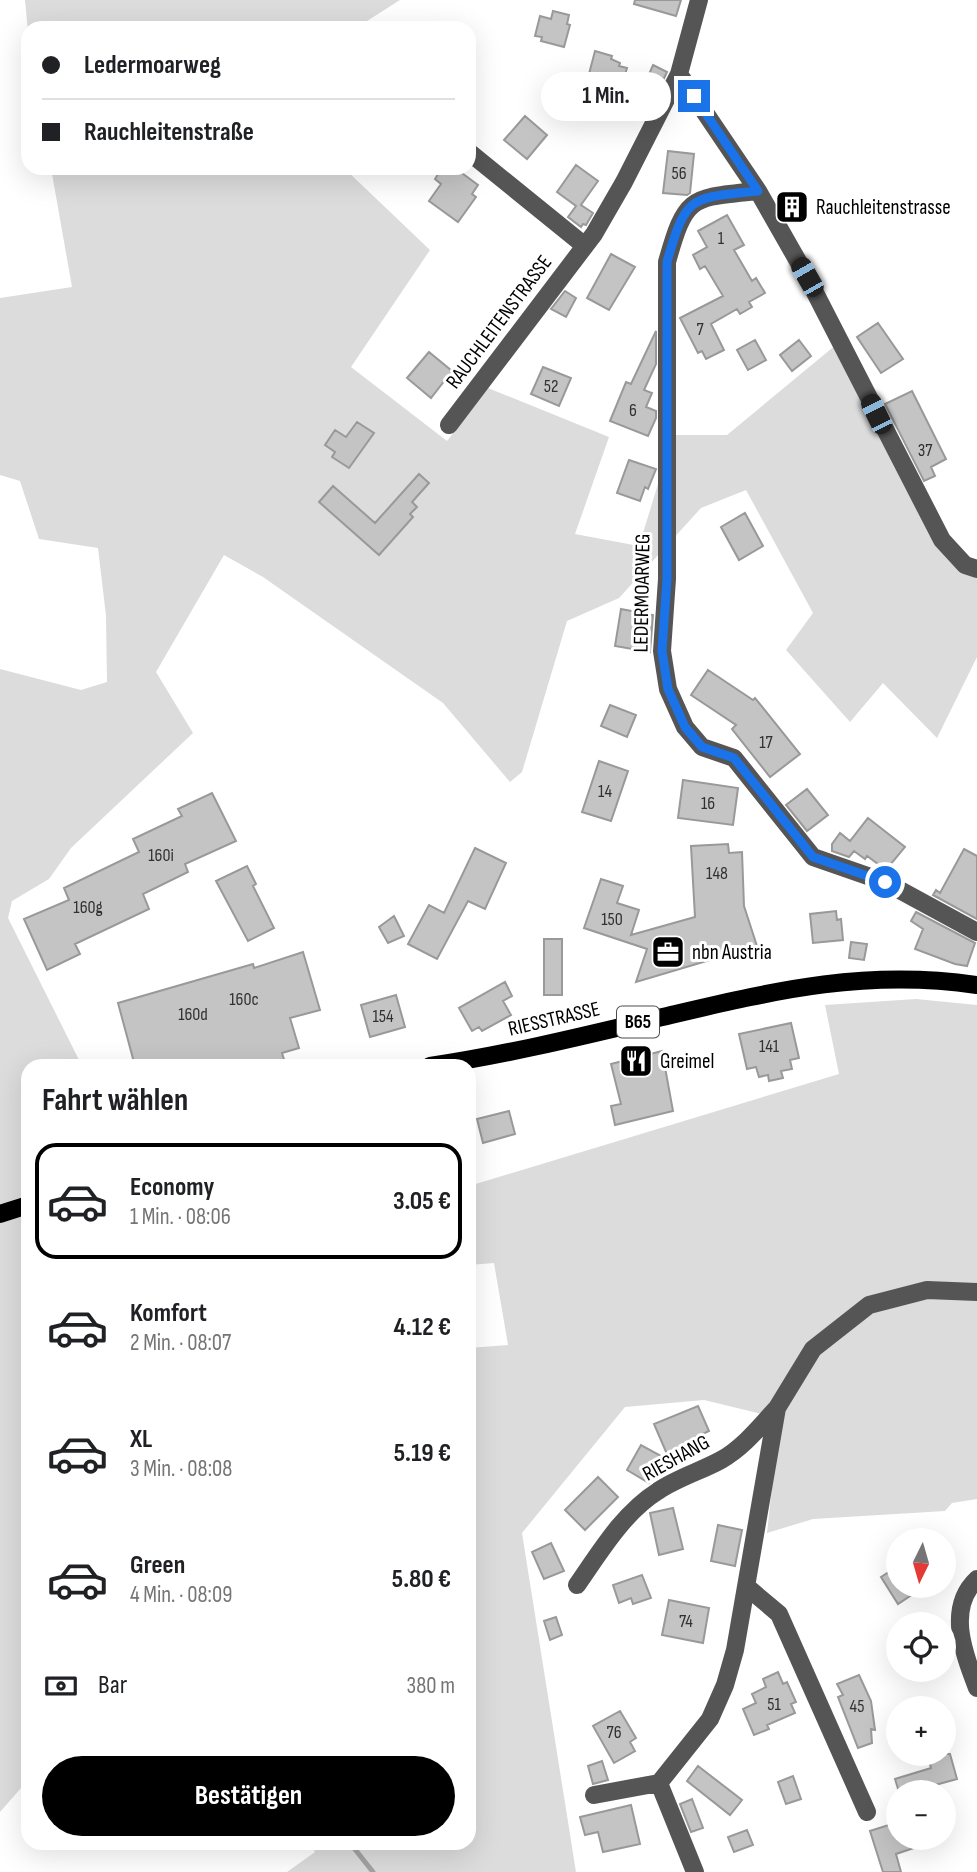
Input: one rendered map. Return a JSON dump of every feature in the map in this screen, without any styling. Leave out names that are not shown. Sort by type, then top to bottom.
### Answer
[{"type":"main road","name":"RIESSTRASSE","points":[[476,1060],[727,1000],[831,982],[876,978],[951,981],[977,985]]},
{"type":"main road","points":[[0,1214],[21,1207]]},
{"type":"street","name":"RAUCHLEITENSTRASSE","points":[[449,425],[585,246],[624,182],[679,74],[699,0]]},
{"type":"street","points":[[679,74],[758,191],[822,303],[942,540],[965,565],[977,569]]},
{"type":"street","points":[[476,158],[585,246]]},
{"type":"street","name":"LEDERMOARWEG","points":[[758,191],[705,197],[687,208],[674,236],[667,262],[667,579],[662,651],[668,689],[685,727],[702,747],[734,758],[813,857],[885,882],[977,932]]},
{"type":"street","name":"RIESHANG","points":[[577,1586],[612,1534],[633,1512],[657,1491],[723,1459],[741,1446],[777,1408],[813,1349],[869,1305],[927,1290],[977,1292]]},
{"type":"street","name":"RIESHANG","points":[[659,1783],[710,1719],[725,1685],[747,1587],[777,1408]]},
{"type":"street","points":[[977,1579],[959,1608],[963,1654],[977,1688]]},
{"type":"street","points":[[747,1587],[779,1614],[867,1812]]},
{"type":"street","points":[[594,1795],[659,1783],[695,1872]]},
{"type":"shaded area","points":[[25,0],[400,0],[367,21],[27,21]]},
{"type":"shaded area","points":[[52,175],[351,175],[430,250],[351,367],[447,441],[488,388],[609,437],[575,534],[639,546],[673,435],[727,435],[837,344],[907,489],[977,577],[977,657],[937,738],[883,683],[850,722],[786,650],[813,613],[746,490],[701,508],[619,598],[567,621],[522,772],[510,782],[443,703],[263,577],[224,555],[156,672],[193,733],[71,848],[49,879],[12,901],[8,918],[78,1059],[21,1059],[21,1788],[0,1812],[0,669],[81,690],[107,682],[106,616],[98,548],[39,539],[20,481],[0,475],[0,298],[72,287]]},
{"type":"shaded area","points":[[916,999],[977,1005],[977,1499],[952,1503],[945,1511],[813,1519],[767,1533],[773,1478],[774,1417],[704,1400],[625,1407],[522,1533],[576,1872],[287,1872],[315,1852],[314,1850],[476,1850],[476,1347],[508,1345],[494,1263],[476,1264],[476,1184],[839,1074],[825,1005]]},
{"type":"building","points":[[635,0],[681,0],[676,16],[634,4]]},
{"type":"building","points":[[553,11],[569,15],[567,24],[570,25],[564,47],[541,41],[542,37],[535,36],[540,16],[551,19]]},
{"type":"building","points":[[595,51],[612,56],[611,59],[620,63],[619,66],[627,68],[619,94],[613,93],[611,101],[584,93]]},
{"type":"building","points":[[653,65],[667,72],[660,87],[646,81]]},
{"type":"building","points":[[525,116],[547,135],[527,159],[504,140]]},
{"type":"building","points":[[668,151],[694,154],[690,193],[687,195],[663,193]]},
{"type":"building","points":[[576,165],[598,181],[581,205],[593,213],[586,225],[581,227],[568,217],[576,206],[557,192]]},
{"type":"building","points":[[438,175],[464,175],[478,185],[472,194],[476,197],[458,222],[429,201],[441,184],[435,179]]},
{"type":"building","points":[[727,215],[744,245],[734,250],[752,281],[756,278],[765,293],[749,302],[752,307],[740,314],[737,309],[711,324],[724,350],[706,359],[702,351],[698,353],[680,318],[723,296],[705,266],[700,269],[693,255],[707,247],[698,231]]},
{"type":"building","points":[[611,254],[635,267],[609,310],[587,298]]},
{"type":"building","points":[[565,291],[576,298],[566,317],[551,309]]},
{"type":"building","points":[[878,323],[903,359],[881,373],[857,337]]},
{"type":"building","points":[[656,331],[656,364],[644,390],[652,393],[646,407],[656,411],[656,418],[648,436],[610,421],[626,382],[631,384]]},
{"type":"building","points":[[755,340],[766,360],[748,370],[737,350]]},
{"type":"building","points":[[799,340],[811,356],[792,371],[780,355]]},
{"type":"building","points":[[429,352],[452,371],[431,398],[407,378]]},
{"type":"building","points":[[543,367],[571,378],[559,406],[531,394]]},
{"type":"building","points":[[912,391],[946,459],[931,467],[935,476],[924,481],[885,404]]},
{"type":"building","points":[[357,422],[374,433],[349,468],[332,457],[335,452],[325,445],[335,430],[346,437]]},
{"type":"building","points":[[629,460],[656,469],[640,501],[617,493]]},
{"type":"building","points":[[419,474],[429,483],[412,502],[417,507],[410,514],[413,517],[379,555],[319,502],[333,486],[375,523]]},
{"type":"building","points":[[745,513],[763,546],[739,560],[721,527]]},
{"type":"building","points":[[621,609],[653,615],[650,652],[615,646]]},
{"type":"building","points":[[708,670],[753,700],[755,698],[800,754],[770,777],[732,729],[736,725],[691,695]]},
{"type":"building","points":[[610,705],[636,715],[627,737],[601,726]]},
{"type":"building","points":[[599,761],[628,771],[611,821],[582,812]]},
{"type":"building","points":[[683,780],[738,788],[733,825],[678,818]]},
{"type":"building","points":[[807,789],[828,815],[807,831],[786,805]]},
{"type":"building","points":[[212,793],[236,841],[185,864],[188,872],[143,894],[149,909],[75,944],[80,954],[47,970],[24,919],[69,900],[64,888],[139,852],[133,839],[182,816],[178,809]]},
{"type":"building","points":[[868,818],[905,847],[886,870],[867,856],[865,859],[854,851],[849,857],[832,851],[832,844],[840,833],[850,841]]},
{"type":"building","points":[[728,844],[729,853],[742,852],[744,906],[757,946],[636,982],[647,949],[584,928],[601,879],[623,886],[617,903],[639,910],[631,935],[695,917],[691,846]]},
{"type":"building","points":[[475,848],[506,863],[485,909],[468,901],[437,959],[408,944],[429,905],[444,913]]},
{"type":"building","points":[[964,849],[977,856],[977,919],[933,895],[936,890],[940,893]]},
{"type":"building","points":[[247,866],[256,884],[253,886],[274,928],[248,941],[216,881]]},
{"type":"building","points":[[836,911],[837,920],[841,919],[843,940],[813,943],[810,914]]},
{"type":"building","points":[[916,912],[975,943],[967,966],[915,949],[923,929],[911,921]]},
{"type":"building","points":[[394,916],[404,936],[388,943],[379,927]]},
{"type":"building","points":[[544,939],[562,939],[562,995],[544,995]]},
{"type":"building","points":[[851,942],[867,944],[864,960],[849,958]]},
{"type":"building","points":[[303,952],[320,1010],[290,1018],[299,1048],[282,1053],[284,1059],[133,1059],[118,1003],[253,964],[254,968]]},
{"type":"building","points":[[505,982],[512,996],[503,1001],[511,1015],[482,1031],[479,1027],[472,1031],[459,1008]]},
{"type":"building","points":[[396,995],[405,1027],[370,1037],[361,1005]]},
{"type":"building","points":[[791,1023],[799,1058],[790,1060],[792,1069],[781,1071],[783,1078],[769,1081],[768,1075],[759,1077],[756,1067],[747,1069],[739,1034]]},
{"type":"building","points":[[662,1051],[673,1111],[615,1125],[611,1106],[621,1104],[611,1064]]},
{"type":"building","points":[[509,1111],[515,1134],[483,1143],[477,1119]]},
{"type":"building","points":[[698,1406],[709,1431],[692,1439],[697,1451],[657,1468],[649,1483],[627,1470],[641,1445],[670,1461],[654,1424]]},
{"type":"building","points":[[598,1477],[618,1497],[585,1530],[565,1510]]},
{"type":"building","points":[[673,1508],[683,1549],[659,1555],[650,1513]]},
{"type":"building","points":[[718,1525],[742,1530],[735,1566],[711,1561]]},
{"type":"building","points":[[551,1543],[564,1571],[544,1579],[532,1552]]},
{"type":"building","points":[[642,1575],[651,1598],[633,1604],[631,1598],[619,1603],[613,1585]]},
{"type":"building","points":[[894,1598],[907,1598],[898,1604]]},
{"type":"building","points":[[669,1600],[709,1608],[703,1643],[662,1635]]},
{"type":"building","points":[[556,1617],[562,1635],[550,1640],[544,1621]]},
{"type":"building","points":[[778,1672],[783,1684],[787,1682],[796,1702],[791,1704],[795,1713],[767,1725],[769,1729],[754,1735],[743,1709],[756,1703],[752,1694],[766,1687],[763,1679]]},
{"type":"building","points":[[859,1675],[871,1701],[875,1730],[871,1729],[872,1743],[858,1748],[838,1697],[843,1695],[837,1684]]},
{"type":"building","points":[[620,1711],[636,1738],[630,1742],[635,1751],[614,1763],[593,1726]]},
{"type":"building","points":[[602,1761],[608,1780],[593,1784],[588,1766]]},
{"type":"building","points":[[698,1766],[742,1800],[730,1815],[687,1781]]},
{"type":"building","points":[[953,1766],[957,1779],[895,1780],[895,1779],[931,1768]]},
{"type":"building","points":[[793,1776],[801,1799],[786,1804],[778,1782]]},
{"type":"building","points":[[692,1799],[703,1828],[691,1832],[680,1804]]},
{"type":"building","points":[[631,1805],[640,1844],[603,1852],[598,1832],[585,1835],[580,1817]]},
{"type":"building","points":[[886,1826],[886,1850],[908,1850],[896,1854],[901,1872],[883,1872],[870,1831]]},
{"type":"building","points":[[747,1830],[753,1845],[734,1852],[728,1837]]},
{"type":"waterway","points":[[356,1850],[373,1872]]},
{"type":"place","name":"Rauchleitenstrasse","points":[[792,207]]},
{"type":"place","name":"nbn Austria","points":[[668,952]]},
{"type":"place","name":"Greimel","points":[[636,1061]]},
{"type":"route","points":[[694,96],[758,191],[705,197],[687,208],[674,236],[667,262],[667,579],[662,651],[668,689],[685,727],[702,747],[734,758],[813,857],[885,882]]}]
